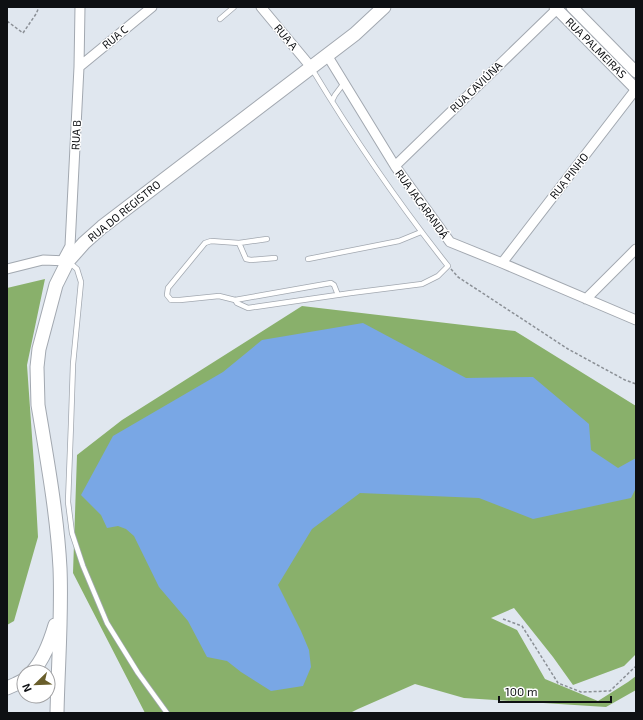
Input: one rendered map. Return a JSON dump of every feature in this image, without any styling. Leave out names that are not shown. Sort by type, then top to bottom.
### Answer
[{"type":"main road","name":"RUA DO REGISTRO","points":[[57,713],[60,568],[55,510],[38,406],[37,367],[39,349],[56,285],[65,261],[102,227],[355,34],[384,7]]},
{"type":"main road","points":[[38,664],[44,655],[51,638],[60,608]]},
{"type":"street","name":"RUA B","points":[[65,261],[70,246],[79,67],[80,7]]},
{"type":"street","name":"RUA C","points":[[79,67],[152,7]]},
{"type":"street","name":"RUA A","points":[[260,7],[311,67]]},
{"type":"street","name":"RUA PALMEIRAS","points":[[556,8],[636,89]]},
{"type":"street","name":"RUA CAVIÚNA","points":[[395,166],[556,8]]},
{"type":"street","name":"RUA PALMEIRAS","points":[[575,8],[636,72]]},
{"type":"street","name":"RUA JACARANDÁ","points":[[327,55],[395,166],[450,242],[636,320]]},
{"type":"street","name":"RUA PINHO","points":[[502,263],[636,89]]},
{"type":"street","points":[[586,299],[636,249]]},
{"type":"street","points":[[7,269],[42,260],[65,261]]},
{"type":"lane","points":[[220,19],[234,7]]},
{"type":"lane","points":[[235,300],[237,303],[248,308],[422,284],[438,276],[448,266],[421,232],[370,161],[311,67]]},
{"type":"lane","points":[[332,101],[344,83]]},
{"type":"lane","points":[[308,259],[399,241],[421,232]]},
{"type":"lane","points":[[267,239],[239,243],[211,241],[205,243],[168,288],[167,295],[171,300],[219,296],[235,300],[331,283],[334,285],[338,295]]},
{"type":"lane","points":[[239,243],[246,259],[275,258]]},
{"type":"lane","points":[[65,261],[77,269],[81,282],[73,364],[70,424],[68,502],[72,533],[83,566],[107,623],[138,673],[166,713]]},
{"type":"path","points":[[7,21],[23,32],[36,14],[39,7]]},
{"type":"path","points":[[448,266],[458,277],[568,349],[625,380],[636,384]]},
{"type":"path","points":[[503,619],[522,626],[558,683],[581,692],[610,691],[636,666]]},
{"type":"green space","points":[[45,279],[27,365],[38,537],[14,621],[7,625],[7,288]]},
{"type":"green space","points":[[302,306],[515,331],[636,406],[636,654],[624,666],[573,685],[514,608],[491,618],[517,630],[545,679],[598,701],[636,676],[636,690],[606,707],[464,698],[415,684],[350,713],[145,713],[73,573],[77,455],[122,420]]},
{"type":"water","points":[[363,323],[466,378],[533,377],[589,424],[591,450],[618,468],[636,458],[636,488],[631,498],[533,519],[479,498],[360,493],[312,529],[278,585],[309,650],[311,667],[303,686],[271,691],[241,672],[227,661],[207,657],[188,621],[159,587],[134,536],[126,529],[118,526],[107,528],[101,515],[81,495],[113,436],[223,372],[262,340]]}]
